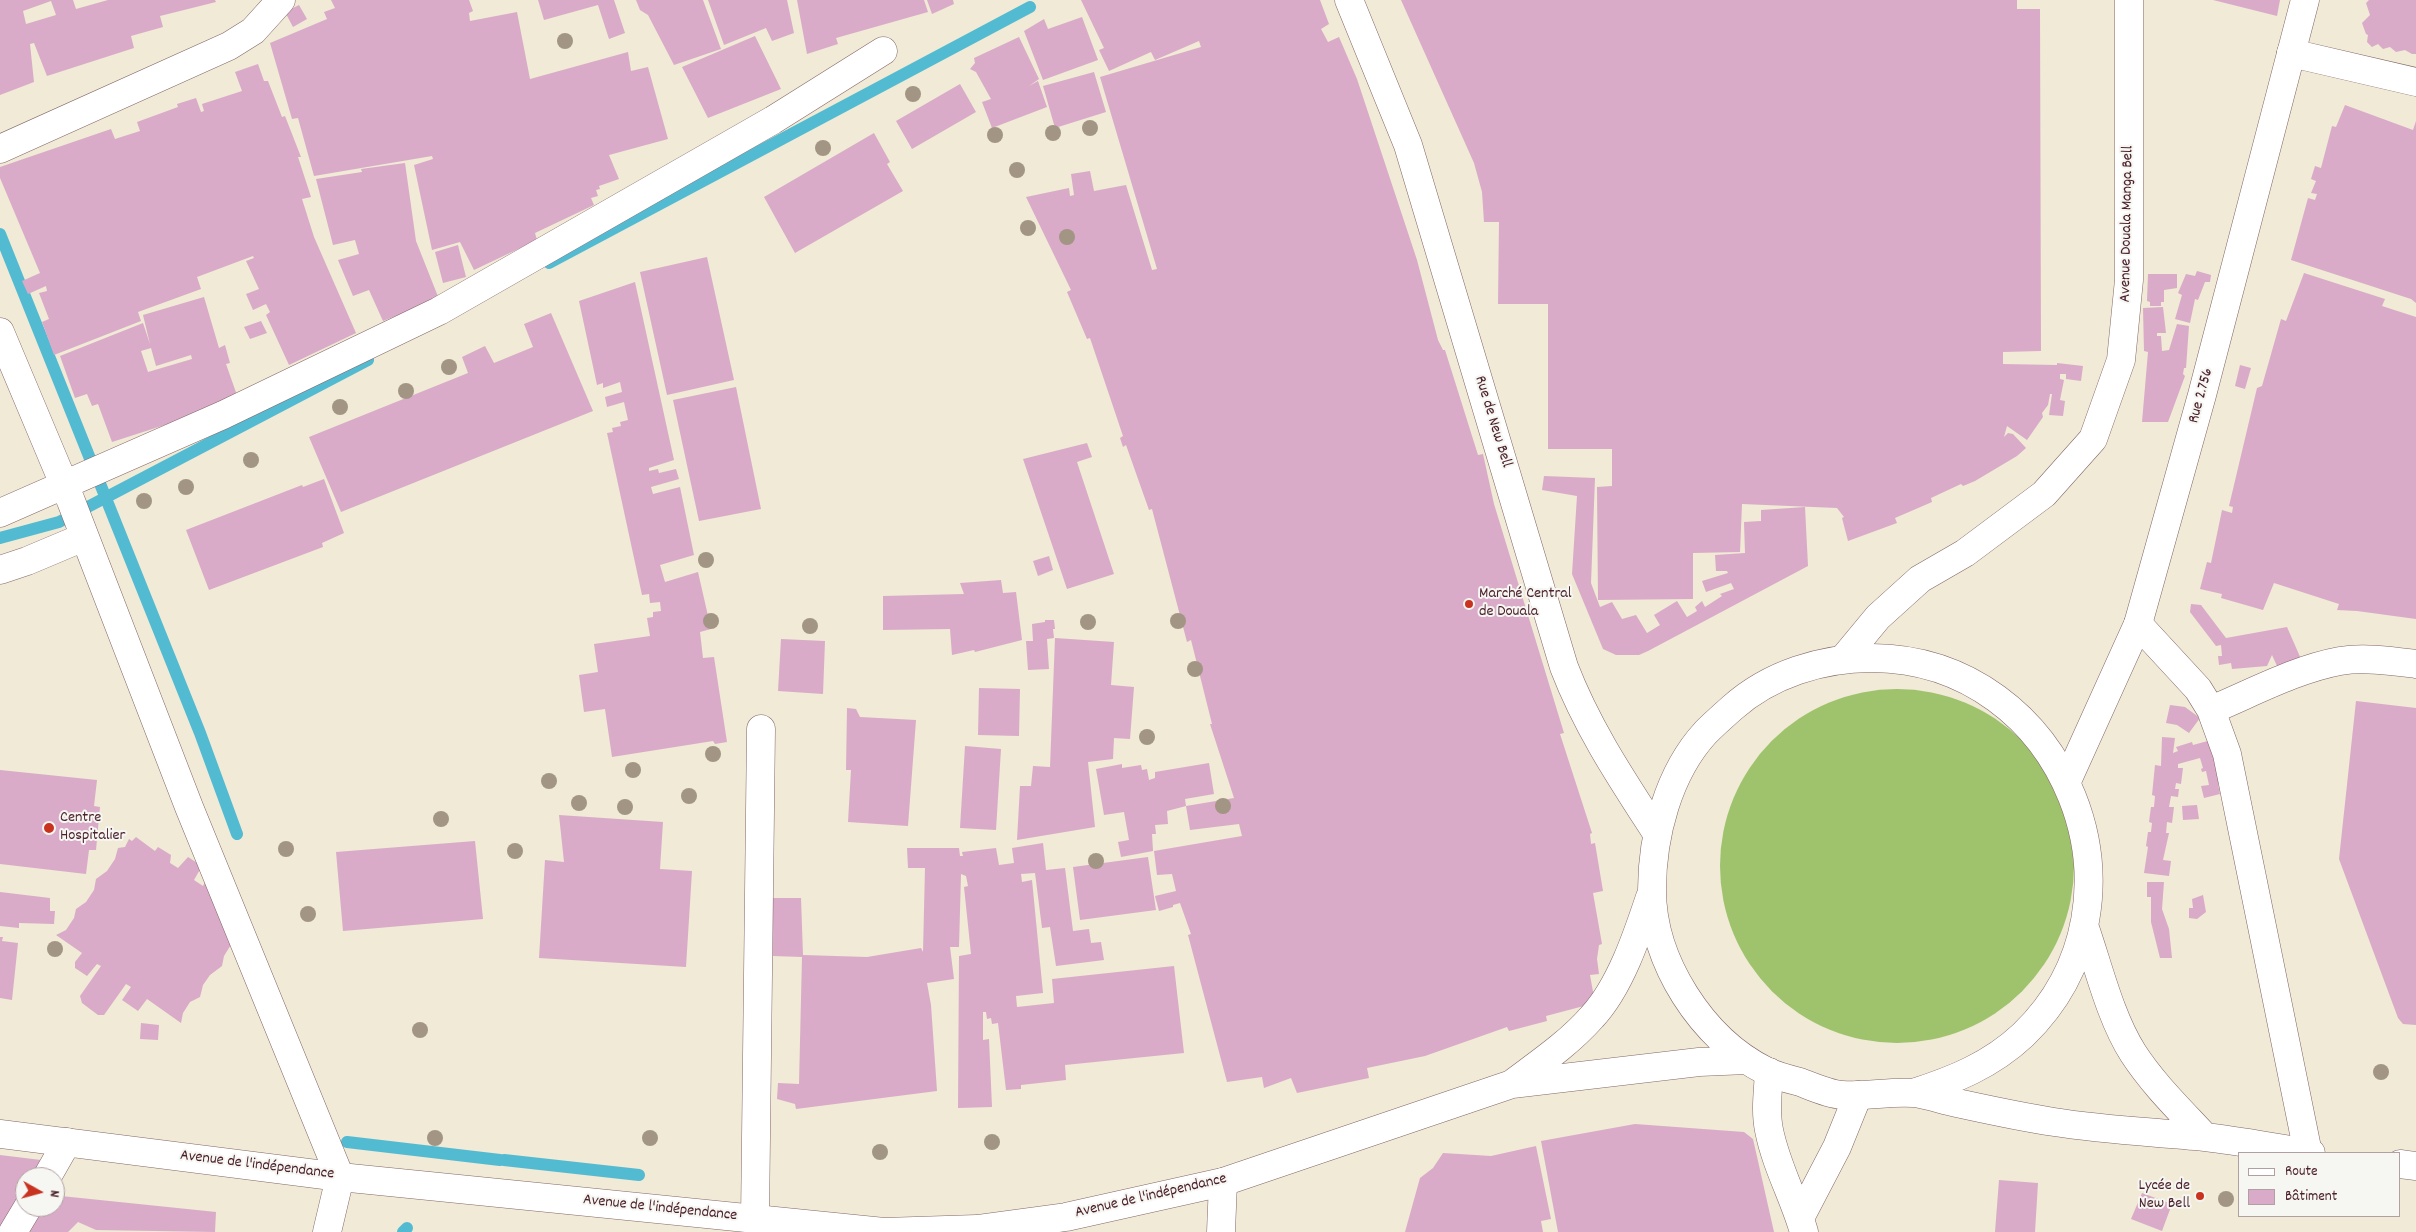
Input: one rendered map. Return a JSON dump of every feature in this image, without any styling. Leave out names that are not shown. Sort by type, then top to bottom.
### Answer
[{"type":"street","points":[[0,150],[229,46],[253,31],[281,0]]},
{"type":"street","name":"Rue de New Bell","points":[[1349,0],[1408,145],[1564,667],[1577,701],[1594,734],[1656,832]]},
{"type":"street","name":"Avenue Douala Manga Bell","points":[[1844,658],[1878,617],[1920,579],[1964,552],[2044,494],[2093,439],[2121,360],[2129,280],[2129,0]]},
{"type":"street","name":"Rue 2.756","points":[[2067,781],[2138,624],[2202,395],[2305,0]]},
{"type":"street","points":[[0,513],[223,415],[439,311],[772,120],[883,51]]},
{"type":"street","points":[[2291,53],[2416,82]]},
{"type":"street","points":[[0,332],[64,484],[189,807],[340,1177],[327,1232]]},
{"type":"street","points":[[0,570],[84,537]]},
{"type":"street","points":[[2138,624],[2198,689],[2211,710],[2227,754],[2310,1152]]},
{"type":"street","points":[[1802,1225],[1787,1189],[1769,1130],[1758,1066],[1721,1038],[1699,1014],[1680,987],[1663,949],[1656,925],[1652,892],[1656,832],[1674,780],[1703,735],[1743,698],[1791,672],[1844,658],[1898,658],[1951,672],[1998,698],[2038,735],[2067,781],[2084,827],[2089,876],[2084,925],[2071,965],[2051,1002],[2023,1035],[1983,1065],[1953,1081],[1913,1093]]},
{"type":"street","points":[[2211,710],[2298,674],[2340,661],[2384,660],[2416,664]]},
{"type":"street","points":[[755,1219],[761,728]]},
{"type":"street","points":[[1512,1084],[1561,1048],[1594,1016],[1614,984],[1634,945],[1652,892]]},
{"type":"street","points":[[2084,925],[2118,1023],[2132,1052],[2151,1078],[2204,1137]]},
{"type":"street","points":[[1512,1084],[1699,1062],[1758,1066],[1839,1095],[1913,1093],[2060,1123],[2108,1130],[2204,1137],[2303,1152]]},
{"type":"street","name":"Avenue de l'indépendance","points":[[0,1134],[340,1177],[884,1232],[978,1229],[1066,1217],[1223,1182],[1512,1084]]},
{"type":"street","points":[[1802,1225],[1858,1095]]},
{"type":"street","points":[[52,1167],[67,1142]]},
{"type":"street","points":[[2401,1164],[2416,1166]]},
{"type":"street","points":[[1221,1232],[1223,1182]]},
{"type":"street","points":[[13,1232],[22,1217]]},
{"type":"green space","points":[[1897,689],[1932,692],[1965,703],[1995,719],[2022,741],[2044,768],[2060,798],[2071,831],[2074,866],[2071,901],[2060,934],[2044,964],[2022,991],[1995,1013],[1965,1029],[1932,1040],[1897,1043],[1862,1040],[1829,1029],[1799,1013],[1772,991],[1750,964],[1734,934],[1723,901],[1720,866],[1723,831],[1734,798],[1750,768],[1772,741],[1799,719],[1829,703],[1862,692]]},
{"type":"building","points":[[0,0],[73,0],[76,9],[108,0],[215,0],[216,2],[160,16],[163,27],[131,36],[134,48],[47,76],[34,43],[30,44],[34,82],[0,95]],"holes":[[[51,1],[56,15],[26,24],[23,11]]]},
{"type":"building","points":[[331,0],[469,0],[473,11],[469,13],[470,21],[517,12],[530,79],[628,52],[631,71],[648,67],[668,139],[609,155],[619,179],[599,186],[600,189],[596,190],[598,196],[591,198],[594,205],[535,233],[537,240],[474,270],[460,242],[432,250],[414,165],[433,159],[432,156],[314,176],[298,118],[292,119],[270,43],[327,19],[324,12],[335,8]]},
{"type":"building","points":[[538,0],[614,0],[625,33],[609,39],[598,5],[544,20]]},
{"type":"building","points":[[636,0],[703,0],[721,49],[674,65],[648,15],[640,10]]},
{"type":"building","points":[[708,0],[787,0],[794,33],[772,41],[766,28],[724,45]]},
{"type":"building","points":[[797,0],[924,0],[928,12],[836,38],[838,44],[807,54]]},
{"type":"building","points":[[927,0],[953,0],[954,4],[932,14]]},
{"type":"building","points":[[1081,0],[1320,0],[1329,24],[1321,29],[1328,42],[1339,37],[1357,79],[1417,260],[1438,340],[1443,350],[1445,350],[1478,455],[1483,454],[1494,504],[1564,733],[1560,734],[1592,833],[1590,834],[1591,844],[1595,843],[1603,891],[1593,893],[1602,944],[1599,945],[1597,959],[1599,974],[1590,975],[1595,1003],[1546,1016],[1547,1021],[1509,1031],[1507,1027],[1425,1056],[1367,1068],[1369,1078],[1297,1093],[1291,1078],[1264,1088],[1262,1077],[1227,1082],[1188,935],[1191,934],[1180,903],[1159,911],[1155,896],[1176,891],[1172,874],[1157,875],[1154,851],[1242,836],[1239,824],[1190,830],[1186,806],[1234,798],[1210,724],[1212,724],[1191,640],[1187,642],[1152,509],[1149,510],[1126,445],[1123,447],[1120,438],[1123,436],[1090,338],[1087,339],[1067,292],[1071,290],[1026,197],[1069,188],[1070,196],[1074,195],[1071,174],[1090,171],[1094,191],[1126,185],[1152,270],[1157,269],[1100,77],[1201,47],[1199,41],[1155,60],[1151,52],[1109,71],[1099,50],[1104,48]]},
{"type":"building","points":[[1401,0],[2017,0],[2017,9],[2040,9],[2041,351],[2003,352],[2003,364],[2057,365],[2057,363],[2083,366],[2081,381],[2066,379],[2066,374],[2060,374],[2060,379],[2064,380],[2060,400],[2065,401],[2063,416],[2049,415],[2052,394],[2050,394],[2048,405],[2042,413],[2043,417],[2027,440],[2007,426],[2004,437],[2008,433],[2013,434],[2026,448],[2017,456],[1975,481],[1963,486],[1961,484],[1931,498],[1932,502],[1895,518],[1897,523],[1848,541],[1842,518],[1844,517],[1837,508],[1742,504],[1740,552],[1693,553],[1693,599],[1598,600],[1597,487],[1612,486],[1612,449],[1548,449],[1548,304],[1498,304],[1499,222],[1484,222],[1482,192],[1474,163]]},
{"type":"building","points":[[2213,0],[2280,0],[2277,16]]},
{"type":"building","points":[[2369,0],[2416,0],[2416,54],[2405,50],[2396,52],[2390,47],[2383,49],[2378,44],[2372,47],[2367,42],[2368,35],[2362,23],[2370,15],[2366,3]]},
{"type":"building","points":[[299,5],[307,19],[293,27],[285,12]]},
{"type":"building","points":[[1082,17],[1098,60],[1043,80],[1024,31],[1044,19],[1048,29]]},
{"type":"building","points":[[755,36],[781,89],[708,118],[682,67]]},
{"type":"building","points":[[1019,37],[1039,79],[1029,86],[1038,81],[1047,107],[992,128],[982,102],[991,99],[976,72],[970,69],[975,63],[974,58]]},
{"type":"building","points":[[258,64],[264,81],[268,81],[282,117],[285,116],[301,157],[298,157],[311,197],[302,199],[314,237],[356,333],[289,365],[266,315],[270,312],[266,304],[253,310],[246,294],[259,289],[246,261],[254,258],[253,256],[197,277],[201,289],[138,312],[141,321],[54,355],[42,322],[49,319],[39,293],[47,291],[46,286],[28,294],[22,281],[40,273],[0,178],[0,167],[111,129],[115,139],[140,131],[137,122],[178,107],[177,104],[196,98],[201,112],[204,111],[202,104],[242,91],[235,72]]},
{"type":"building","points":[[1094,72],[1106,112],[1055,128],[1043,86]]},
{"type":"building","points":[[960,84],[976,112],[912,149],[896,121]]},
{"type":"building","points":[[2345,105],[2413,130],[2416,121],[2416,303],[2411,299],[2291,260],[2308,198],[2315,200],[2317,194],[2311,193],[2316,181],[2311,179],[2315,166],[2321,168],[2332,126],[2336,127]]},
{"type":"building","points":[[874,133],[890,162],[887,164],[903,191],[795,253],[764,197]]},
{"type":"building","points":[[405,163],[416,241],[439,299],[383,321],[369,290],[353,296],[338,260],[359,254],[355,240],[333,245],[316,179],[362,172],[361,169]]},
{"type":"building","points":[[458,245],[466,277],[443,283],[435,252]]},
{"type":"building","points":[[707,257],[734,380],[667,395],[640,272]]},
{"type":"building","points":[[2197,271],[2211,275],[2210,282],[2205,282],[2198,300],[2195,299],[2190,323],[2175,319],[2182,295],[2178,293],[2186,274],[2195,276]]},
{"type":"building","points":[[2304,273],[2385,299],[2382,306],[2416,317],[2416,619],[2337,610],[2339,604],[2274,583],[2263,610],[2221,598],[2222,594],[2200,589],[2207,562],[2211,563],[2222,510],[2232,513],[2233,507],[2229,506],[2257,388],[2262,386],[2281,319],[2286,321]]},
{"type":"building","points":[[2148,274],[2177,274],[2177,288],[2164,290],[2164,302],[2161,302],[2161,306],[2150,306],[2150,302],[2147,301]]},
{"type":"building","points":[[635,282],[674,460],[649,468],[649,471],[658,469],[659,473],[676,469],[679,479],[651,487],[653,494],[680,487],[694,555],[660,565],[665,582],[698,572],[711,629],[700,632],[703,658],[714,657],[727,742],[715,744],[713,741],[612,757],[605,709],[584,712],[579,675],[598,672],[594,644],[650,636],[647,618],[653,617],[653,612],[661,611],[660,602],[650,603],[649,594],[642,595],[607,433],[613,432],[612,428],[621,426],[620,422],[628,420],[624,402],[607,407],[605,397],[622,392],[620,382],[603,388],[603,383],[597,385],[579,301]]},
{"type":"building","points":[[204,297],[219,348],[225,345],[230,363],[226,364],[239,401],[112,442],[98,404],[92,406],[87,394],[75,398],[60,356],[143,323],[150,344],[143,315]],"holes":[[[151,348],[156,366],[191,355],[192,359],[148,372],[141,351]]]},
{"type":"building","points":[[2163,307],[2166,333],[2157,333],[2157,336],[2161,336],[2162,351],[2169,350],[2177,324],[2189,326],[2186,368],[2184,368],[2183,374],[2185,376],[2168,422],[2142,422],[2148,352],[2144,351],[2143,308]]},
{"type":"building","points":[[551,313],[593,411],[341,512],[309,437],[468,373],[462,357],[485,346],[494,363],[533,347],[524,324]]},
{"type":"building","points":[[261,321],[267,333],[250,339],[244,327]]},
{"type":"building","points":[[2240,365],[2251,368],[2245,389],[2235,386]]},
{"type":"building","points":[[736,387],[761,509],[699,521],[673,400]]},
{"type":"building","points":[[1087,443],[1092,457],[1077,462],[1114,574],[1067,589],[1023,459]]},
{"type":"building","points":[[1544,476],[1595,478],[1591,583],[1600,607],[1612,602],[1622,619],[1636,615],[1647,633],[1660,625],[1654,615],[1677,601],[1687,617],[1697,611],[1695,607],[1702,601],[1705,607],[1722,596],[1720,594],[1734,589],[1731,583],[1706,592],[1702,581],[1728,573],[1727,571],[1716,571],[1715,555],[1745,553],[1744,522],[1761,521],[1761,510],[1805,507],[1808,566],[1648,651],[1639,655],[1616,655],[1603,649],[1572,574],[1577,496],[1542,490]]},
{"type":"building","points":[[324,479],[344,533],[322,543],[323,547],[209,590],[186,530],[302,485],[303,487]]},
{"type":"building","points":[[1049,556],[1053,570],[1038,576],[1033,561]]},
{"type":"building","points":[[1001,580],[1003,593],[1016,592],[1022,640],[975,652],[974,650],[952,655],[950,629],[883,630],[883,596],[964,594],[960,583]]},
{"type":"building","points":[[2191,604],[2201,605],[2226,638],[2287,627],[2301,659],[2278,668],[2272,655],[2267,666],[2232,669],[2231,663],[2219,665],[2218,656],[2222,656],[2221,645],[2216,646],[2190,612]]},
{"type":"building","points":[[1045,620],[1054,620],[1055,629],[1053,629],[1054,638],[1047,639],[1049,669],[1028,670],[1026,641],[1033,641],[1032,624],[1045,622]]},
{"type":"building","points":[[1055,638],[1114,642],[1111,685],[1134,687],[1130,739],[1114,738],[1113,759],[1088,762],[1095,827],[1017,840],[1020,786],[1031,786],[1033,766],[1050,767]]},
{"type":"building","points":[[781,639],[825,641],[823,694],[778,691]]},
{"type":"building","points":[[979,688],[1020,689],[1019,736],[978,735]]},
{"type":"building","points":[[2356,701],[2416,708],[2416,1025],[2403,1024],[2398,1018],[2339,859]]},
{"type":"building","points":[[2170,705],[2185,707],[2200,718],[2189,733],[2177,725],[2166,723]]},
{"type":"building","points":[[847,708],[856,709],[860,717],[916,720],[908,826],[848,822],[851,770],[846,770]]},
{"type":"building","points":[[2162,737],[2175,738],[2173,753],[2178,751],[2176,747],[2192,742],[2193,745],[2215,739],[2224,783],[2218,784],[2220,794],[2204,798],[2201,786],[2209,785],[2206,771],[2202,772],[2201,769],[2203,768],[2200,758],[2178,764],[2178,768],[2183,768],[2181,784],[2176,783],[2175,789],[2179,789],[2178,797],[2171,796],[2169,807],[2174,807],[2172,823],[2167,822],[2166,833],[2169,833],[2163,860],[2171,861],[2169,876],[2144,873],[2148,832],[2151,832],[2152,823],[2149,822],[2151,807],[2154,807],[2155,796],[2152,795],[2155,765],[2161,766]]},
{"type":"building","points":[[965,746],[1001,749],[996,830],[960,828]]},
{"type":"building","points":[[1209,763],[1214,794],[1185,799],[1186,806],[1167,811],[1168,824],[1155,825],[1156,834],[1152,834],[1153,851],[1121,857],[1118,842],[1129,840],[1124,812],[1104,815],[1096,769],[1122,764],[1122,768],[1141,765],[1142,770],[1147,769],[1149,780],[1155,778],[1155,772]]},
{"type":"building","name":"Centre Hospitalier","points":[[0,770],[97,780],[94,806],[100,807],[96,850],[89,850],[86,874],[0,864]]},
{"type":"building","points":[[2197,805],[2199,819],[2183,820],[2182,806]]},
{"type":"building","points":[[559,815],[663,822],[660,869],[692,871],[686,967],[539,958],[545,860],[564,862]]},
{"type":"building","points":[[136,837],[155,851],[158,847],[171,855],[170,863],[178,868],[188,857],[202,866],[194,880],[203,886],[205,882],[232,943],[224,956],[222,966],[210,975],[203,985],[200,997],[190,1002],[183,1013],[181,1023],[147,999],[138,1011],[122,1000],[131,987],[126,984],[104,1015],[98,1015],[82,1003],[80,996],[101,966],[97,964],[87,976],[75,968],[75,962],[82,953],[56,935],[66,930],[74,918],[76,909],[86,902],[94,890],[96,879],[107,871],[115,859],[118,848],[125,847],[129,839],[132,841]]},
{"type":"building","points":[[475,841],[483,919],[343,931],[336,852]]},
{"type":"building","points":[[1043,843],[1046,870],[1065,868],[1073,931],[1089,929],[1091,943],[1101,942],[1104,960],[1056,966],[1050,927],[1042,928],[1035,873],[1021,874],[1022,882],[1032,880],[1043,993],[1016,996],[1017,1007],[1054,1003],[1052,979],[1174,966],[1184,1053],[1065,1065],[1066,1080],[1021,1085],[1021,1089],[1006,1090],[998,1023],[992,1024],[991,1018],[987,1019],[986,1012],[983,1012],[983,1040],[989,1039],[992,1107],[958,1108],[959,956],[971,954],[964,887],[968,886],[966,876],[961,874],[959,947],[950,947],[954,979],[927,983],[931,1005],[937,1091],[796,1109],[795,1104],[777,1099],[778,1083],[799,1084],[802,957],[773,956],[772,898],[801,898],[803,955],[867,957],[921,948],[923,952],[925,868],[908,868],[907,848],[959,848],[960,856],[963,856],[962,852],[996,848],[999,865],[1014,863],[1012,848]]},
{"type":"building","points":[[1148,857],[1156,910],[1080,920],[1073,867]]},
{"type":"building","points":[[2147,882],[2164,882],[2162,909],[2169,929],[2172,958],[2160,958],[2151,922],[2151,897],[2147,897]]},
{"type":"building","points":[[0,892],[50,898],[50,911],[55,911],[54,924],[19,923],[19,928],[0,926]]},
{"type":"building","points":[[2203,895],[2206,912],[2197,919],[2189,918],[2189,908],[2193,908],[2192,899]]},
{"type":"building","points":[[0,937],[3,937],[2,941],[18,943],[12,1000],[0,998]]},
{"type":"building","points":[[141,1023],[159,1025],[158,1040],[140,1039]]},
{"type":"building","points":[[1635,1124],[1744,1132],[1753,1139],[1774,1232],[1558,1232],[1541,1141]]},
{"type":"building","points":[[1536,1146],[1551,1219],[1541,1221],[1543,1232],[1405,1232],[1420,1178],[1433,1168],[1443,1153],[1491,1156]]},
{"type":"building","points":[[0,1155],[41,1160],[37,1167],[15,1167],[15,1205],[0,1231]]},
{"type":"building","points":[[1999,1180],[2038,1183],[2035,1232],[1995,1232]]},
{"type":"building","points":[[2142,1193],[2172,1204],[2162,1231],[2131,1219]]},
{"type":"building","points":[[65,1196],[216,1212],[215,1232],[96,1230],[78,1222],[68,1232],[29,1232],[27,1230],[37,1217],[65,1217]]},
{"type":"waterway","points":[[549,263],[1030,7]]},
{"type":"waterway","points":[[0,234],[200,733],[237,834]]},
{"type":"waterway","points":[[0,538],[59,522],[368,360]]},
{"type":"waterway","points":[[347,1142],[500,1160]]},
{"type":"waterway","points":[[504,1160],[639,1175]]},
{"type":"waterway","points":[[403,1232],[407,1228]]},
{"type":"place","name":"Marché Central de Douala","points":[[1469,604]]},
{"type":"place","name":"Centre Hospitalier","points":[[49,828]]},
{"type":"place","name":"Lycée de New Bell","points":[[2200,1196]]}]
